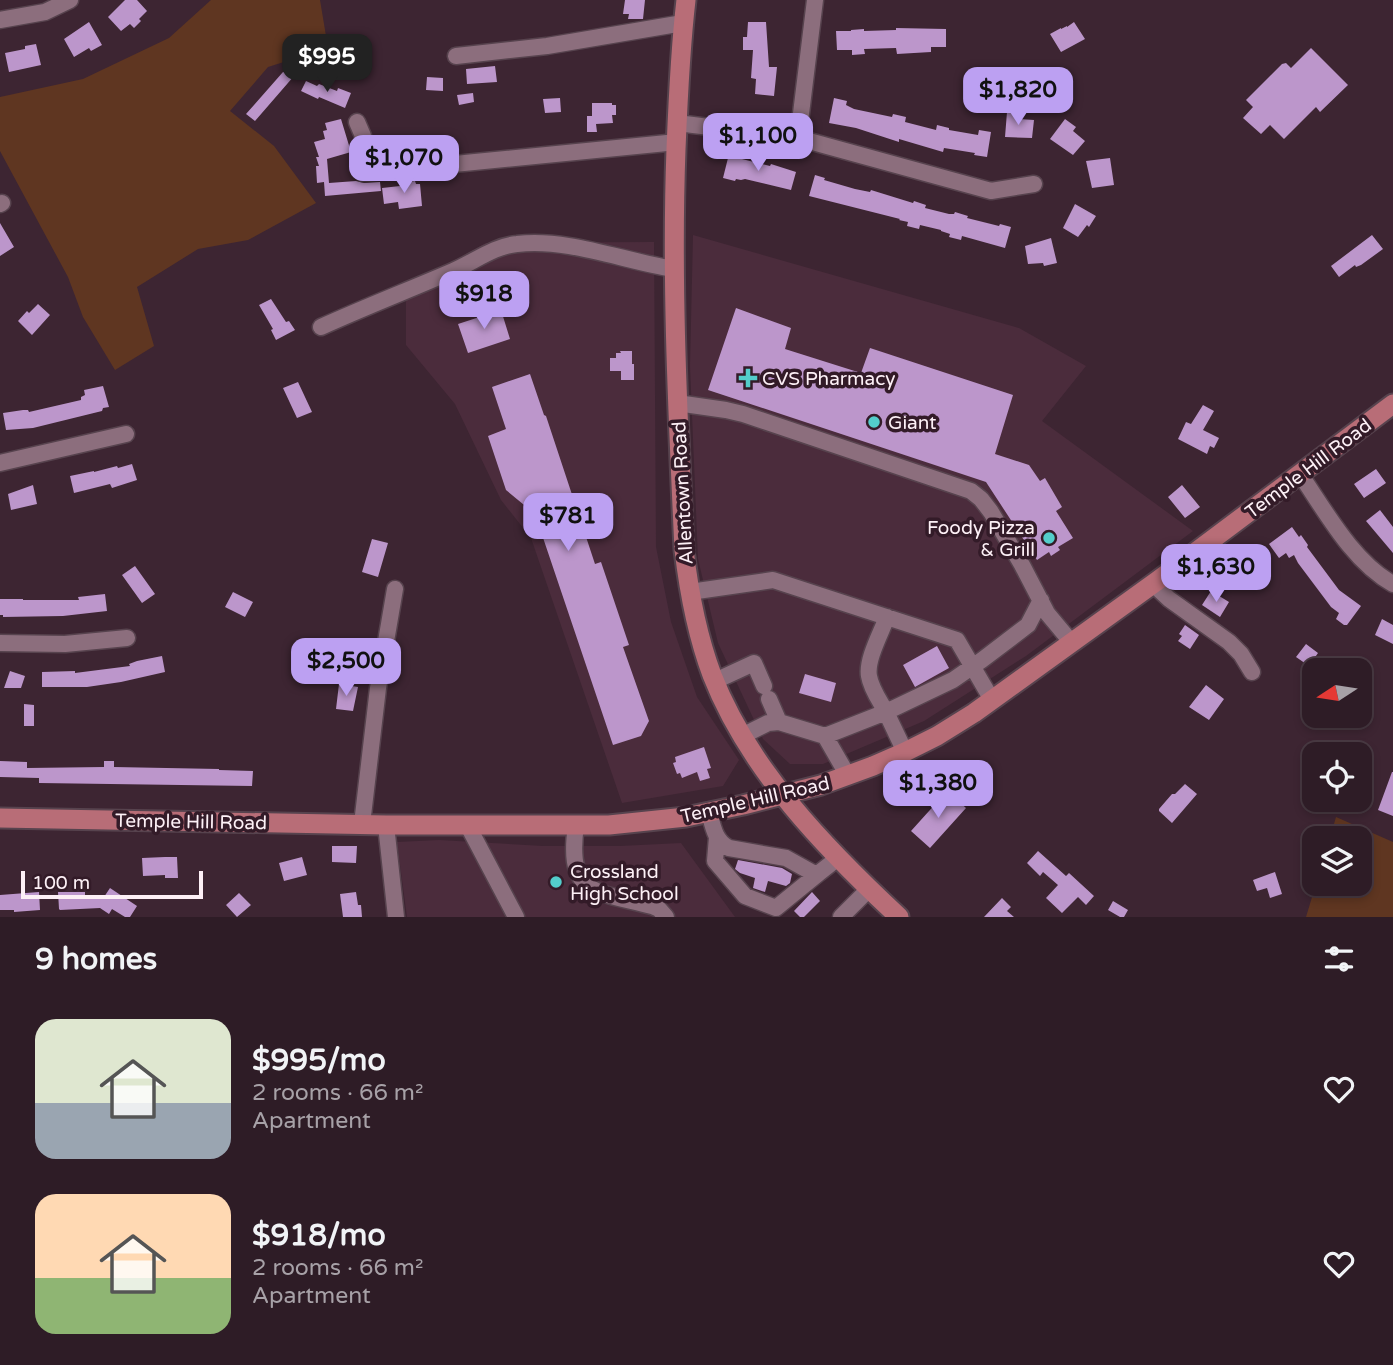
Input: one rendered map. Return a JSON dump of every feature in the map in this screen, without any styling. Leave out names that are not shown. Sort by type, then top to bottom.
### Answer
[{"type":"main road","name":"Allentown Road","points":[[686,0],[677,133],[674,270],[677,403],[684,550],[690,592],[704,653],[741,736],[757,760],[800,816],[838,858],[899,917]]},
{"type":"main road","name":"Temple Hill Road","points":[[0,818],[386,825],[609,825],[709,812],[821,785],[905,752],[937,736],[992,700],[1153,584],[1393,404]]},
{"type":"street","points":[[0,20],[45,12],[70,0]]},
{"type":"street","points":[[798,138],[814,0]]},
{"type":"street","points":[[456,56],[547,46],[684,23]]},
{"type":"street","points":[[357,122],[363,136],[363,173],[677,133],[798,138],[991,191],[1034,184]]},
{"type":"street","points":[[321,327],[454,270],[498,248],[516,244],[572,247],[674,270]]},
{"type":"street","points":[[677,403],[743,414],[971,491],[991,512],[1047,613],[1072,643]]},
{"type":"street","points":[[0,463],[126,434]]},
{"type":"street","points":[[1300,474],[1350,545],[1380,577],[1393,584]]},
{"type":"street","points":[[690,592],[773,580],[957,640],[992,700]]},
{"type":"street","points":[[1153,584],[1169,599],[1229,642],[1241,654],[1252,672]]},
{"type":"street","points":[[362,824],[378,688],[395,589]]},
{"type":"street","points":[[741,736],[768,723],[779,722],[825,736],[886,712],[953,680],[973,666],[1028,625],[1041,600]]},
{"type":"street","points":[[887,617],[869,663],[869,675],[905,752]]},
{"type":"street","points":[[0,643],[65,644],[127,638]]},
{"type":"street","points":[[715,681],[754,663],[779,722]]},
{"type":"street","points":[[825,736],[848,776]]},
{"type":"street","points":[[709,812],[717,837],[729,848],[786,859],[818,873]]},
{"type":"street","points":[[467,824],[516,917]]},
{"type":"street","points":[[386,825],[396,917]]},
{"type":"street","points":[[576,825],[574,860],[584,884],[597,892],[652,906],[666,917]]},
{"type":"street","points":[[717,837],[715,861],[745,896],[776,908],[838,858]]},
{"type":"street","points":[[841,917],[869,889]]},
{"type":"shaded area","points":[[211,0],[320,0],[328,48],[268,67],[230,111],[274,146],[316,203],[248,240],[198,249],[137,287],[154,346],[115,370],[83,317],[68,277],[0,151],[0,97],[83,79],[169,38]]},
{"type":"shaded area","points":[[693,235],[1019,328],[1086,366],[1042,421],[1193,531],[1026,656],[924,721],[823,764],[790,764],[763,739],[718,643],[698,559],[690,366]]},
{"type":"shaded area","points":[[654,242],[656,547],[671,622],[697,697],[739,760],[723,786],[622,803],[531,538],[501,500],[455,404],[406,345],[406,286],[486,243]]},
{"type":"shaded area","points":[[1336,817],[1357,826],[1333,826]]},
{"type":"shaded area","points":[[1372,833],[1393,842],[1393,917],[1306,917],[1312,896],[1372,896]]},
{"type":"shaded area","name":"Crossland High School","points":[[439,840],[543,846],[681,843],[735,917],[407,917],[397,842]]},
{"type":"building","points":[[125,0],[137,0],[147,11],[134,28],[130,24],[121,31],[108,17]]},
{"type":"building","points":[[625,0],[645,0],[643,19],[628,19],[629,14],[623,14]]},
{"type":"building","points":[[89,22],[102,45],[91,51],[89,48],[74,57],[64,39]]},
{"type":"building","points":[[748,22],[766,22],[769,67],[777,67],[774,96],[755,94],[756,79],[751,78],[753,50],[743,50],[743,37],[747,37]]},
{"type":"building","points":[[1074,22],[1085,39],[1061,52],[1050,34]]},
{"type":"building","points":[[946,29],[946,47],[931,47],[931,52],[897,54],[896,48],[864,49],[865,54],[852,55],[852,50],[837,50],[836,31]]},
{"type":"building","points":[[36,44],[41,65],[9,72],[5,53]]},
{"type":"building","points":[[1311,48],[1348,85],[1320,112],[1316,107],[1284,139],[1270,125],[1261,134],[1243,118],[1253,107],[1246,100],[1282,64],[1286,63],[1291,68]]},
{"type":"building","points":[[495,66],[497,82],[467,84],[466,69]]},
{"type":"building","points":[[283,72],[294,76],[255,121],[246,114]]},
{"type":"building","points":[[427,77],[443,78],[443,91],[426,90]]},
{"type":"building","points":[[306,81],[351,93],[345,108],[301,91]]},
{"type":"building","points":[[473,93],[474,102],[459,105],[457,95]]},
{"type":"building","points":[[560,98],[561,112],[545,113],[543,99]]},
{"type":"building","points":[[834,98],[847,101],[846,105],[854,109],[892,117],[893,114],[906,117],[905,122],[936,130],[937,125],[978,135],[979,130],[991,132],[987,157],[944,148],[943,152],[829,123]]},
{"type":"building","points":[[592,103],[616,105],[616,115],[612,115],[613,123],[596,124],[597,132],[587,132],[587,116],[592,116]]},
{"type":"building","points":[[1007,112],[1020,114],[1019,119],[1034,120],[1032,138],[1005,137]]},
{"type":"building","points":[[341,119],[351,152],[327,159],[329,183],[380,182],[381,191],[325,196],[324,182],[317,183],[316,166],[319,166],[316,157],[319,157],[314,142],[325,139],[325,123]]},
{"type":"building","points":[[1065,119],[1076,127],[1073,131],[1085,141],[1073,155],[1050,139]]},
{"type":"building","points":[[729,154],[796,172],[791,190],[745,179],[735,181],[723,178]]},
{"type":"building","points":[[1110,158],[1114,185],[1092,188],[1086,161]]},
{"type":"building","points":[[815,175],[855,189],[871,190],[913,203],[914,201],[926,205],[925,208],[949,214],[955,212],[968,216],[967,218],[1011,227],[1005,248],[962,236],[961,240],[949,237],[950,234],[941,230],[920,225],[919,229],[907,226],[908,222],[900,219],[809,196]]},
{"type":"building","points":[[415,181],[420,184],[422,206],[399,209],[398,202],[384,204],[382,188]]},
{"type":"building","points":[[1075,204],[1096,216],[1078,237],[1063,228]]},
{"type":"building","points":[[0,223],[14,247],[0,256]]},
{"type":"building","points":[[1372,235],[1383,249],[1339,277],[1331,266]]},
{"type":"building","points":[[1051,238],[1057,263],[1044,266],[1043,263],[1028,264],[1025,246]]},
{"type":"building","points":[[271,299],[286,322],[289,321],[295,330],[276,340],[271,330],[273,329],[259,305]]},
{"type":"building","points":[[38,304],[50,315],[32,335],[18,321]]},
{"type":"building","points":[[736,308],[791,328],[785,349],[861,373],[870,348],[1013,395],[995,454],[1029,465],[1040,481],[1045,478],[1062,507],[1056,511],[1073,538],[1058,547],[1060,550],[1051,556],[1049,552],[1037,560],[986,482],[708,390]]},
{"type":"building","points":[[501,310],[510,339],[468,353],[458,324]]},
{"type":"building","points":[[620,351],[632,351],[634,380],[621,380],[621,371],[610,371],[610,358],[616,358],[616,353],[621,353]]},
{"type":"building","points":[[530,374],[595,564],[601,562],[629,645],[623,647],[649,721],[641,736],[613,745],[535,514],[506,490],[488,436],[506,429],[492,387]]},
{"type":"building","points":[[298,382],[312,412],[297,418],[283,388]]},
{"type":"building","points":[[103,386],[109,407],[103,408],[102,411],[33,428],[6,430],[3,413],[23,410],[29,412],[81,400],[85,395],[84,390]]},
{"type":"building","points":[[1203,405],[1214,411],[1203,430],[1219,438],[1214,448],[1210,446],[1207,454],[1178,439],[1186,422],[1191,424]]},
{"type":"building","points":[[132,464],[137,480],[112,488],[110,484],[74,493],[70,476]]},
{"type":"building","points":[[1376,469],[1386,483],[1364,498],[1354,484]]},
{"type":"building","points":[[33,485],[37,504],[11,510],[8,494]]},
{"type":"building","points":[[1182,485],[1200,507],[1185,518],[1168,497]]},
{"type":"building","points":[[1380,510],[1393,527],[1393,553],[1366,521]]},
{"type":"building","points":[[1292,527],[1299,537],[1301,535],[1339,590],[1361,606],[1347,625],[1336,619],[1339,613],[1331,607],[1294,555],[1289,558],[1286,553],[1279,558],[1269,544]]},
{"type":"building","points":[[372,539],[388,543],[378,577],[362,572]]},
{"type":"building","points":[[1252,553],[1263,568],[1234,589],[1224,575]]},
{"type":"building","points":[[135,566],[155,594],[142,603],[122,575]]},
{"type":"building","points":[[1211,591],[1229,602],[1220,617],[1202,605]]},
{"type":"building","points":[[233,592],[253,602],[245,617],[225,607]]},
{"type":"building","points":[[105,594],[107,611],[63,616],[0,615],[0,599],[79,600],[78,597]]},
{"type":"building","points":[[1382,619],[1393,625],[1393,644],[1375,635]]},
{"type":"building","points":[[1185,625],[1199,635],[1190,649],[1178,641]]},
{"type":"building","points":[[1306,644],[1318,653],[1315,658],[1302,658],[1302,661],[1296,657]]},
{"type":"building","points":[[937,646],[949,668],[915,687],[903,665]]},
{"type":"building","points":[[162,656],[165,672],[87,687],[42,687],[42,672],[75,673],[130,666],[129,664],[137,661]]},
{"type":"building","points":[[320,659],[334,661],[331,679],[317,677]]},
{"type":"building","points":[[10,671],[25,676],[21,688],[4,688]]},
{"type":"building","points":[[805,674],[836,683],[831,702],[799,693]]},
{"type":"building","points":[[339,684],[358,687],[353,711],[336,709]]},
{"type":"building","points":[[1206,685],[1224,699],[1209,720],[1189,707]]},
{"type":"building","points":[[24,704],[34,705],[34,726],[24,726]]},
{"type":"building","points":[[704,747],[711,768],[707,769],[710,778],[700,781],[697,772],[682,778],[680,773],[677,774],[673,763],[676,762],[675,757]]},
{"type":"building","points":[[0,761],[27,762],[27,768],[104,767],[104,761],[114,761],[114,767],[253,771],[252,786],[39,783],[39,778],[0,777]]},
{"type":"building","points":[[1393,772],[1393,816],[1378,810]]},
{"type":"building","points":[[1185,784],[1197,794],[1172,823],[1159,809]]},
{"type":"building","points":[[947,791],[966,808],[930,848],[911,831]]},
{"type":"building","points":[[332,846],[357,846],[356,863],[332,862]]},
{"type":"building","points":[[1038,851],[1066,876],[1069,873],[1094,896],[1086,905],[1078,897],[1062,913],[1046,898],[1058,885],[1043,872],[1040,876],[1027,863]]},
{"type":"building","points":[[177,857],[178,878],[165,878],[165,875],[143,876],[142,858]]},
{"type":"building","points":[[302,857],[307,875],[284,881],[279,863]]},
{"type":"building","points":[[738,860],[782,868],[792,874],[790,883],[786,886],[768,881],[765,892],[753,888],[755,878],[735,869]]},
{"type":"building","points":[[1275,872],[1282,894],[1270,898],[1267,888],[1257,891],[1253,880]]},
{"type":"building","points":[[110,888],[137,906],[130,917],[112,909],[109,914],[100,908],[59,909],[58,892],[85,892],[85,897],[104,897]]},
{"type":"building","points":[[39,892],[40,910],[0,910],[0,895]]},
{"type":"building","points":[[356,892],[362,917],[343,917],[340,894]]},
{"type":"building","points":[[812,892],[820,901],[804,917],[800,917],[794,911]]},
{"type":"building","points":[[239,893],[251,905],[237,917],[226,905]]},
{"type":"building","points":[[1002,898],[1011,907],[1007,911],[1014,917],[984,917]]},
{"type":"building","points":[[1113,901],[1128,910],[1124,917],[1108,910]]},
{"type":"place","name":"CVS Pharmacy","points":[[748,378]]},
{"type":"place","name":"Giant","points":[[874,422]]},
{"type":"place","name":"Foody Pizza & Grill","points":[[1049,538]]},
{"type":"place","name":"Crossland High School","points":[[556,882]]}]
